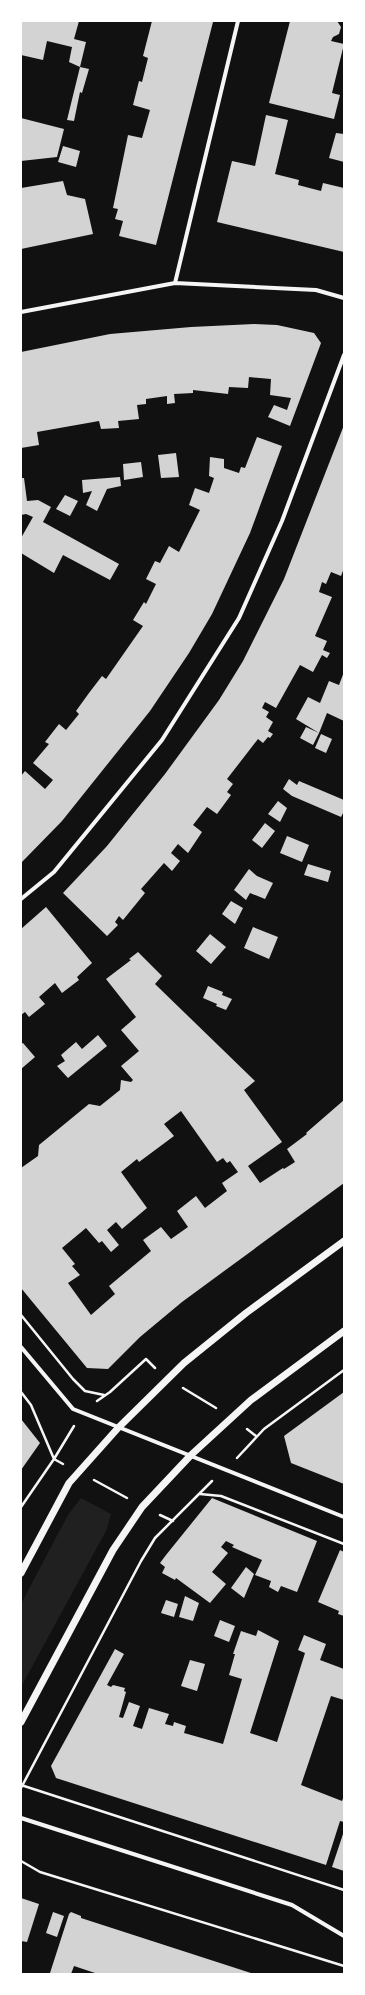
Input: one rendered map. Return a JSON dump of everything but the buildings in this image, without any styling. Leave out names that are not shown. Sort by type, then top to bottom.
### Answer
[{"type":"street","points":[[176,283],[238,21]]},
{"type":"street","points":[[21,312],[176,283],[316,290],[344,298]]},
{"type":"street","points":[[21,898],[54,872],[157,746],[239,618],[282,521],[344,355]]},
{"type":"street","points":[[21,1573],[69,1483],[118,1428],[184,1363],[246,1313],[344,1241]]},
{"type":"street","points":[[21,1722],[113,1550],[127,1527],[142,1507],[191,1455],[251,1400],[344,1331]]},
{"type":"street","points":[[21,1347],[73,1409],[344,1517]]},
{"type":"street","points":[[21,1818],[292,1904],[344,1936]]},
{"type":"path","points":[[21,1315],[85,1391],[104,1396]]},
{"type":"path","points":[[344,1370],[256,1436],[244,1452],[224,1468],[155,1538],[141,1561],[21,1786],[344,1890]]},
{"type":"path","points":[[21,1507],[54,1459]]},
{"type":"path","points":[[200,1494],[221,1496],[344,1544]]},
{"type":"path","points":[[21,1861],[40,1872],[344,1966]]},
{"type":"shaded area","points":[[81,1498],[111,1514],[107,1529],[21,1687],[21,1604],[68,1515]]}]
